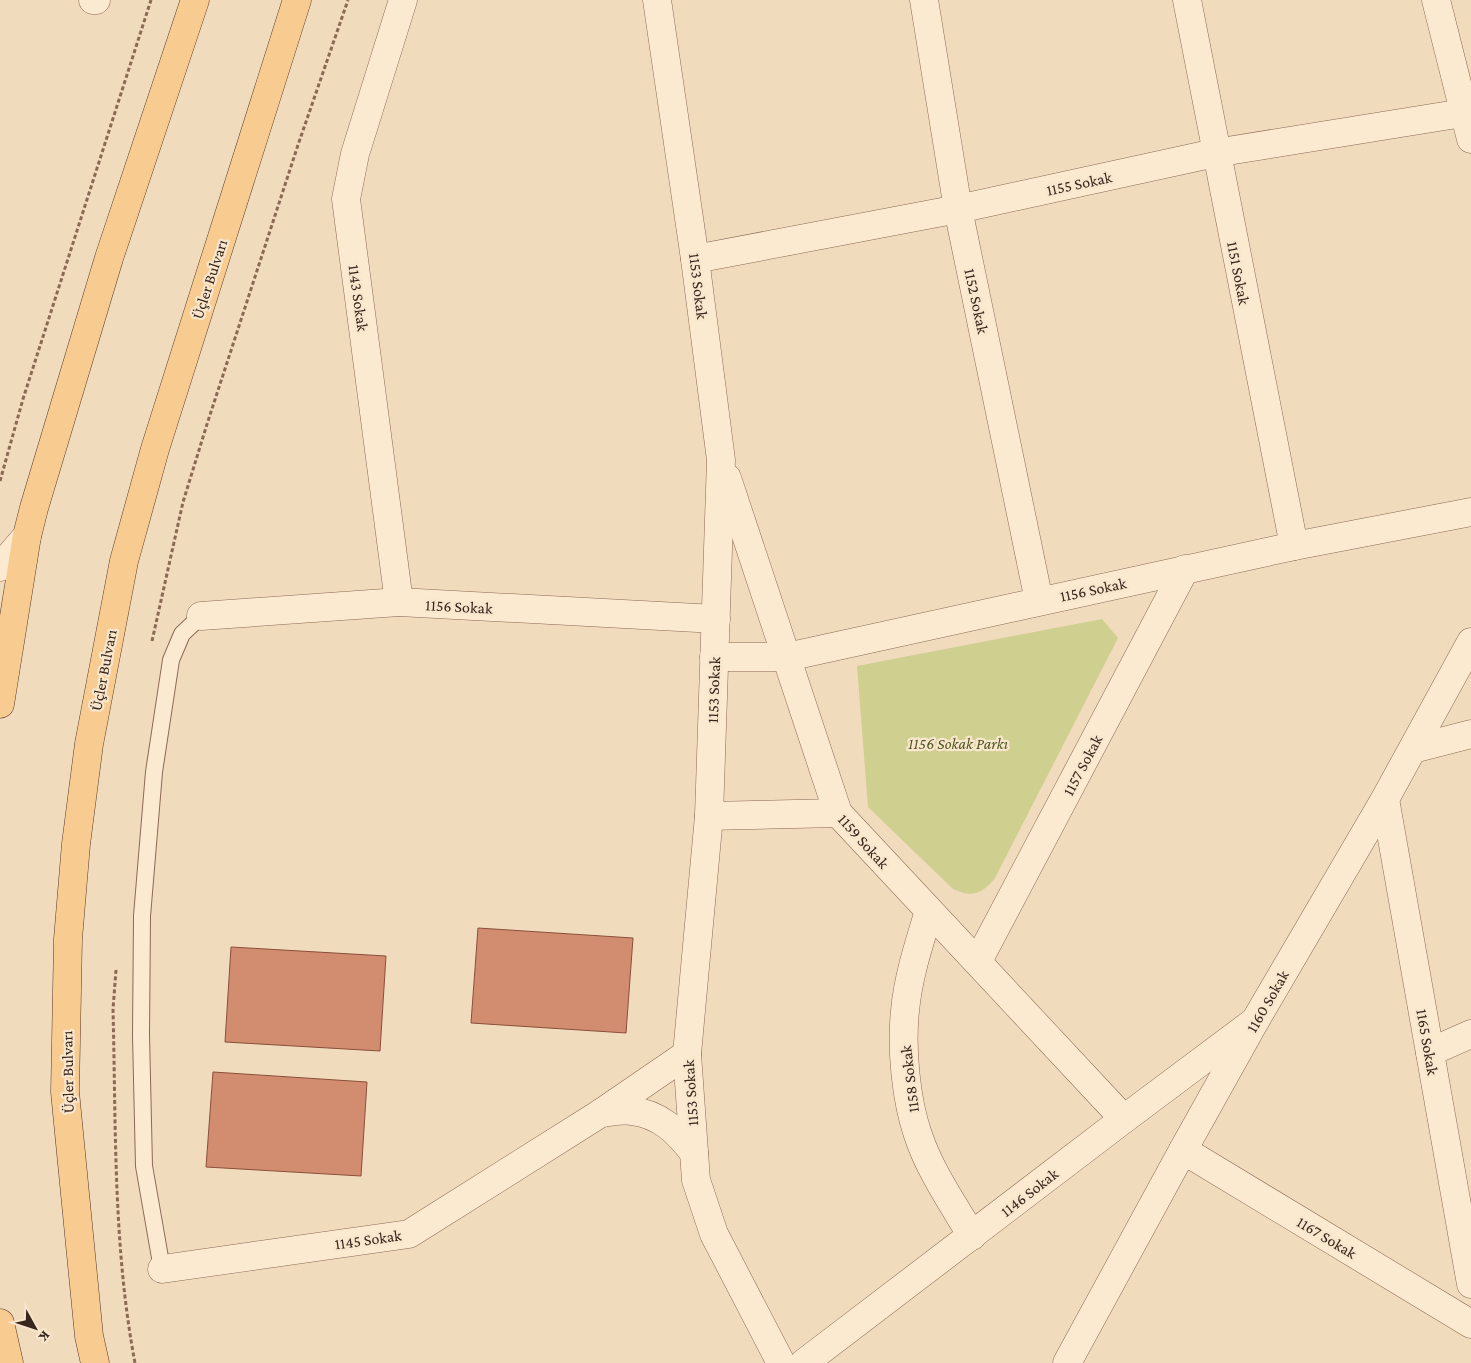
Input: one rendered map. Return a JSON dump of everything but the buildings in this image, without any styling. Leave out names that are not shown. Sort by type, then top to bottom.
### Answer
[{"type":"main road","points":[[0,704],[27,536],[34,508],[109,258],[195,0]]},
{"type":"main road","name":"Üçler Bulvarı","points":[[95,1363],[89,1336],[66,1092],[68,939],[76,844],[89,744],[124,562],[152,459],[297,0]]},
{"type":"main road","points":[[0,1323],[9,1363]]},
{"type":"street","name":"1143 Sokak","points":[[399,602],[346,199],[355,154],[403,0]]},
{"type":"street","name":"1153 Sokak","points":[[657,0],[695,259],[721,460],[709,816],[687,1054],[696,1180],[714,1234],[781,1363]]},
{"type":"street","name":"1152 Sokak","points":[[924,0],[958,209],[1040,601]]},
{"type":"street","name":"1151 Sokak","points":[[1187,0],[1215,153],[1294,546]]},
{"type":"street","points":[[1436,0],[1471,139]]},
{"type":"street","name":"1155 Sokak","points":[[695,259],[958,209],[1215,153],[1464,113]]},
{"type":"street","name":"1159 Sokak","points":[[721,460],[838,813],[1124,1119]]},
{"type":"street","name":"1156 Sokak","points":[[714,657],[786,657],[1294,546],[1471,512]]},
{"type":"street","points":[[0,567],[27,536]]},
{"type":"street","name":"1157 Sokak","points":[[978,961],[1185,570]]},
{"type":"street","name":"1156 Sokak","points":[[202,616],[399,602],[716,619]]},
{"type":"street","name":"1160 Sokak","points":[[1067,1363],[1255,1021],[1385,800],[1471,642]]},
{"type":"street","points":[[1413,749],[1471,734]]},
{"type":"street","name":"1165 Sokak","points":[[1385,800],[1471,1284]]},
{"type":"street","points":[[709,816],[838,813]]},
{"type":"street","name":"1158 Sokak","points":[[929,911],[914,961],[904,1012],[906,1072],[910,1107],[918,1136],[930,1163],[972,1236]]},
{"type":"street","name":"1146 Sokak","points":[[804,1363],[1255,1021]]},
{"type":"street","points":[[1430,1052],[1471,1034]]},
{"type":"street","name":"1145 Sokak","points":[[162,1269],[409,1234],[601,1113],[687,1054]]},
{"type":"street","name":"1145 Sokak","points":[[601,1113],[630,1110],[651,1115],[667,1124],[684,1139],[694,1153]]},
{"type":"street","name":"1167 Sokak","points":[[1183,1150],[1471,1324]]},
{"type":"lane","points":[[162,1269],[144,1166],[141,1035],[142,916],[154,772],[170,660],[182,634],[202,616]]},
{"type":"path","points":[[0,481],[23,399],[151,0]]},
{"type":"green space","name":"1156 Sokak Parkı","points":[[1102,619],[1118,638],[995,878],[986,888],[976,893],[971,894],[953,889],[868,807],[857,666]]}]
